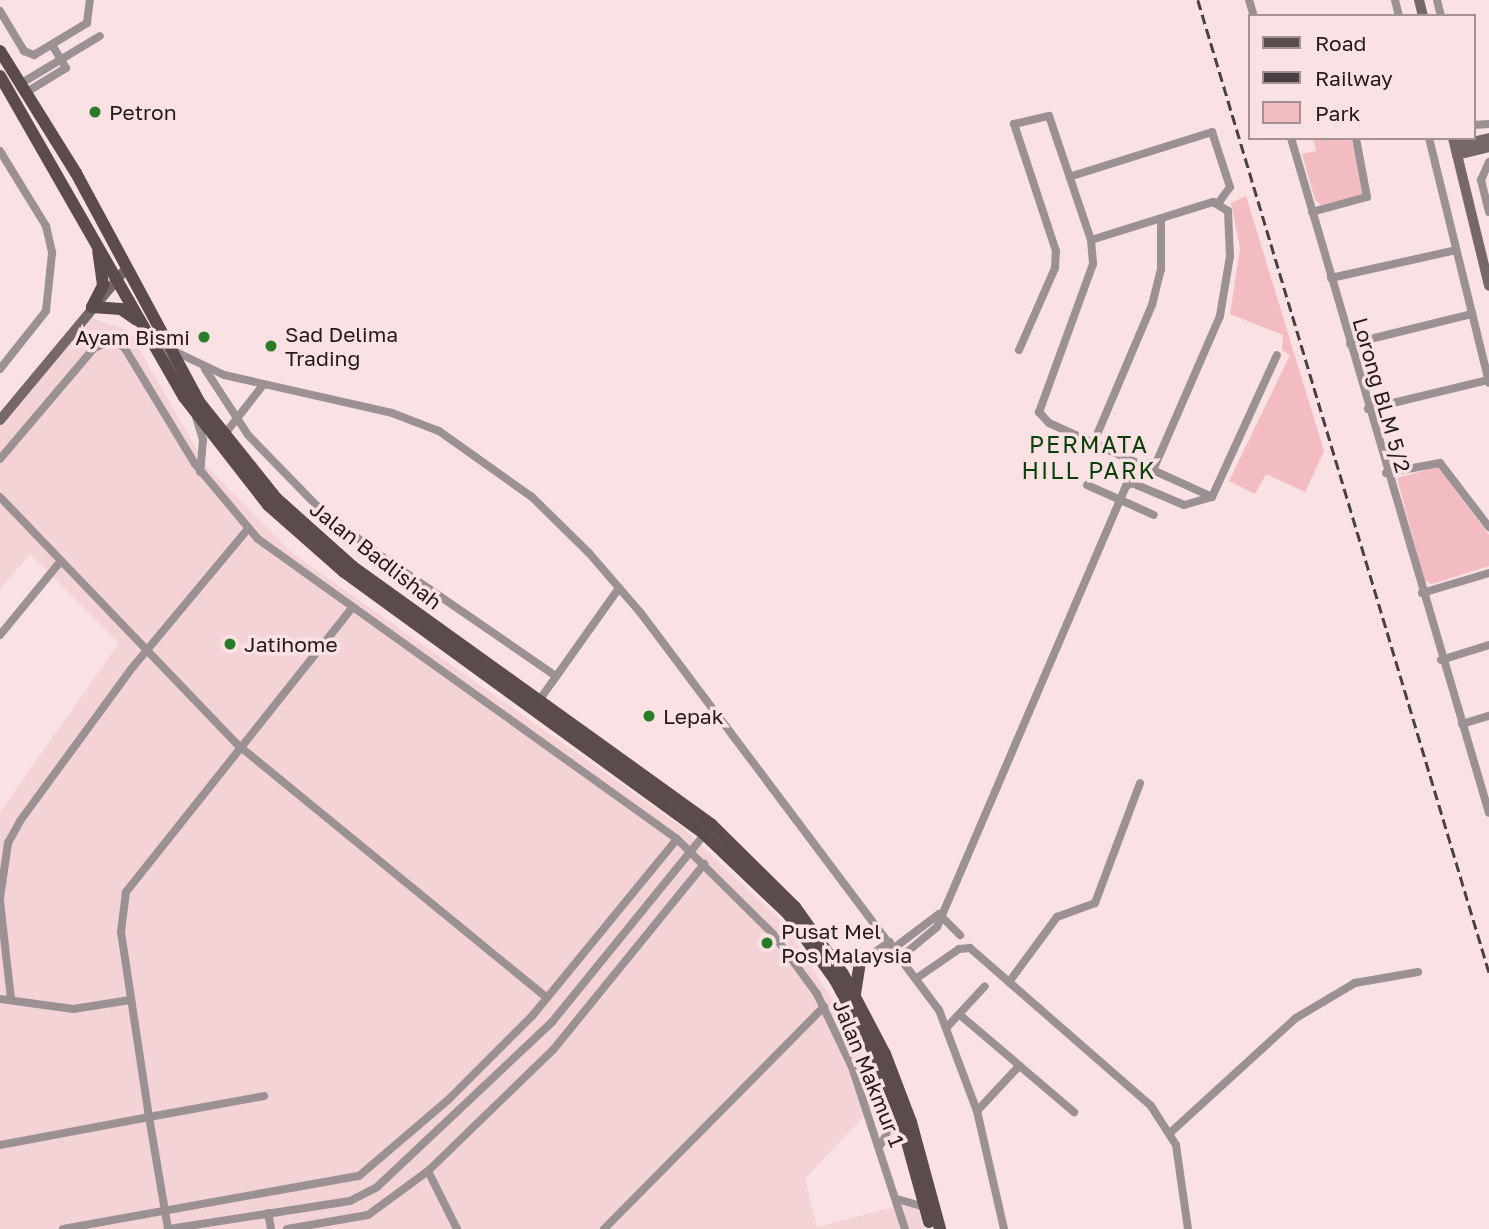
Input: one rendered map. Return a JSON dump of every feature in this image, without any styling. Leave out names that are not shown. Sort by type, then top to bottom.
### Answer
[{"type":"main road","name":"Jalan Badlishah","points":[[0,51],[23,88],[121,274],[142,324],[196,416],[238,472],[301,538],[708,829]]},
{"type":"main road","name":"Jalan Badlishah","points":[[0,76],[93,234],[223,437],[310,532],[536,705]]},
{"type":"main road","points":[[93,234],[103,285],[92,307],[121,309],[142,324]]},
{"type":"main road","points":[[708,829],[795,907],[831,956],[855,995],[900,1090],[940,1229]]},
{"type":"main road","points":[[708,829],[800,930],[863,1028],[899,1113],[931,1229]]},
{"type":"main road","points":[[831,956],[860,962],[855,995]]},
{"type":"street","points":[[0,11],[28,54],[52,45],[87,23],[90,0]]},
{"type":"street","points":[[23,88],[100,36]]},
{"type":"street","points":[[23,88],[66,68],[52,45]]},
{"type":"street","points":[[1019,350],[1055,268],[1056,251],[1014,124],[1049,116],[1072,176],[1091,240],[1089,287],[1039,412],[1049,423],[1212,497]]},
{"type":"street","points":[[1072,176],[1212,132],[1230,187],[1219,202],[1091,240]]},
{"type":"street","points":[[1455,146],[1489,138]]},
{"type":"street","name":"Lorong BLM 5/2","points":[[1292,140],[1441,660],[1485,788],[1489,813]]},
{"type":"street","points":[[1312,212],[1367,197],[1356,140]]},
{"type":"street","points":[[1368,409],[1489,382],[1429,140]]},
{"type":"street","points":[[1455,146],[1489,147]]},
{"type":"street","points":[[1455,146],[1489,286]]},
{"type":"street","points":[[0,151],[46,226],[52,253],[46,311],[0,369]]},
{"type":"street","points":[[1489,162],[1481,180],[1489,212]]},
{"type":"street","points":[[1153,470],[1226,294],[1231,238],[1228,211],[1219,202]]},
{"type":"street","points":[[1093,443],[1152,305],[1161,269],[1161,220]]},
{"type":"street","points":[[1331,278],[1455,250]]},
{"type":"street","points":[[0,420],[121,274]]},
{"type":"street","points":[[1350,344],[1472,314]]},
{"type":"street","name":"Jalan Makmur 1","points":[[0,459],[94,348],[112,341],[131,357],[200,472],[248,530],[351,609],[677,839],[773,934],[824,1007],[881,1144],[905,1229]]},
{"type":"street","points":[[167,346],[205,369],[263,385],[393,413],[439,431],[532,497],[620,588],[917,978],[948,1026],[977,1111],[1004,1229]]},
{"type":"street","points":[[901,957],[937,927],[939,915],[1119,499],[1132,483],[1184,505],[1212,497],[1277,355]]},
{"type":"street","points":[[205,369],[236,417],[282,472],[343,528],[556,676]]},
{"type":"street","points":[[223,437],[263,385]]},
{"type":"street","points":[[196,416],[203,440],[200,472]]},
{"type":"street","points":[[1386,473],[1440,463],[1489,527]]},
{"type":"street","points":[[1087,485],[1154,515]]},
{"type":"street","points":[[0,497],[239,745],[547,998]]},
{"type":"street","points":[[11,999],[0,900],[13,832],[147,651],[248,530]]},
{"type":"street","points":[[0,635],[60,562]]},
{"type":"street","points":[[1422,593],[1489,573]]},
{"type":"street","points":[[536,705],[620,588]]},
{"type":"street","points":[[351,609],[239,745],[126,892],[120,917],[130,1000],[168,1229],[363,1197],[416,1155],[552,1022],[708,829]]},
{"type":"street","points":[[1441,660],[1489,646]]},
{"type":"street","points":[[1462,724],[1489,716]]},
{"type":"street","points":[[1009,982],[1056,917],[1095,903],[1140,783]]},
{"type":"street","points":[[63,1229],[359,1175],[449,1099],[547,998],[677,839]]},
{"type":"street","points":[[287,1229],[368,1216],[428,1171],[553,1050],[704,864]]},
{"type":"street","points":[[939,915],[960,935]]},
{"type":"street","points":[[860,962],[939,915]]},
{"type":"street","points":[[917,978],[968,948],[1151,1106],[1171,1132],[1188,1229]]},
{"type":"street","points":[[1171,1132],[1296,1018],[1355,983],[1418,972]]},
{"type":"street","points":[[948,1026],[985,986]]},
{"type":"street","points":[[0,999],[73,1009],[130,1000]]},
{"type":"street","points":[[604,1229],[824,1007]]},
{"type":"street","points":[[960,1015],[1074,1112]]},
{"type":"street","points":[[977,1111],[1020,1066]]},
{"type":"street","points":[[0,1145],[264,1096]]},
{"type":"street","points":[[881,1144],[899,1113]]},
{"type":"street","points":[[428,1171],[457,1229]]},
{"type":"street","points":[[897,1199],[925,1207]]},
{"type":"street","points":[[268,1213],[271,1229]]},
{"type":"shaded area","points":[[86,316],[129,331],[206,466],[292,553],[682,827],[784,924],[854,1034],[878,1101],[805,1179],[817,1227],[916,1201],[924,1229],[0,1229],[0,812],[119,643],[30,554],[0,589],[0,418]]},
{"type":"green space","points":[[1313,140],[1352,140],[1365,194],[1321,205],[1315,200],[1302,154],[1316,151]]},
{"type":"green space","points":[[1246,196],[1324,451],[1305,492],[1266,474],[1255,494],[1229,481],[1290,355],[1282,350],[1283,335],[1230,314],[1240,248],[1231,203]]},
{"type":"green space","points":[[1438,467],[1489,535],[1489,566],[1432,584],[1424,580],[1397,478]]},
{"type":"railway","points":[[1198,0],[1489,972]]},
{"type":"place","name":"Petron","points":[[95,112]]},
{"type":"place","name":"Ayam Bismi","points":[[204,337]]},
{"type":"place","name":"Sad Delima Trading","points":[[271,346]]},
{"type":"place","name":"Jatihome","points":[[230,644]]},
{"type":"place","name":"Lepak","points":[[649,716]]},
{"type":"place","name":"Pusat Mel Pos Malaysia","points":[[767,943]]},
{"type":"district","name":"PERMATA HILL PARK","points":[[1089,457]]}]
